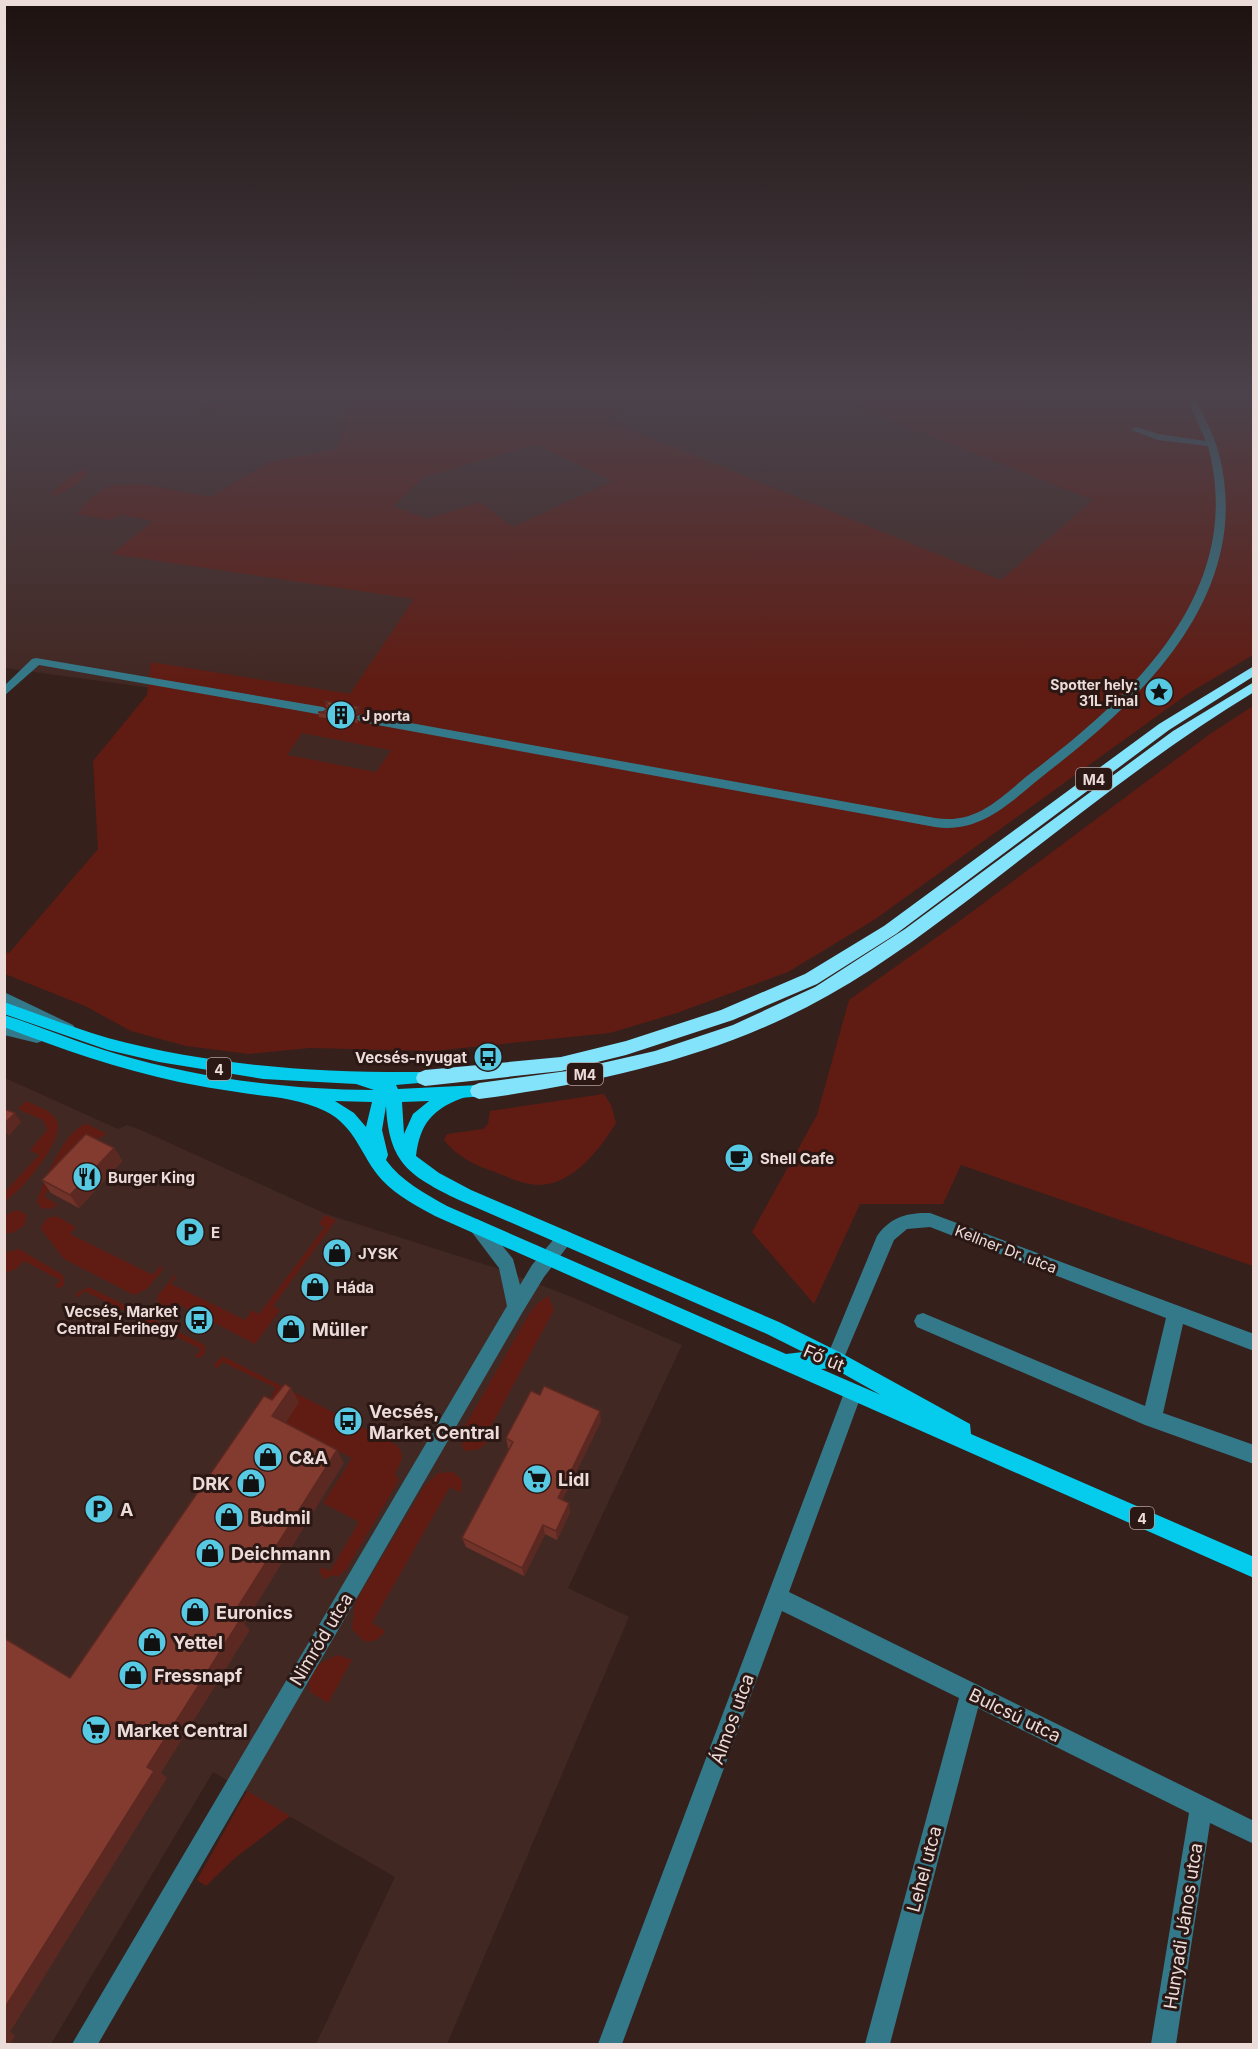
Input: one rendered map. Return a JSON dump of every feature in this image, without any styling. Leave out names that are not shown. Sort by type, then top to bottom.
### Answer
[{"type":"highway","name":"M4","points":[[425,1078],[561,1064],[626,1048],[727,1015],[811,979],[890,930],[1164,727],[1254,669]]},
{"type":"highway","name":"M4","points":[[479,1091],[531,1085],[599,1072],[689,1048],[784,1010],[820,992],[904,939],[1179,734],[1254,686]]},
{"type":"main road","name":"4","points":[[4,1008],[81,1036],[190,1065],[242,1072],[359,1079],[389,1094],[396,1137],[408,1157],[417,1167],[447,1186],[773,1328],[835,1359],[1030,1468]]},
{"type":"main road","name":"4","points":[[4,1021],[53,1041],[119,1062],[188,1079],[302,1095],[336,1108],[350,1119],[386,1172]]},
{"type":"main road","points":[[359,1079],[425,1078]]},
{"type":"main road","points":[[386,1172],[371,1124],[389,1094],[425,1078]]},
{"type":"main road","points":[[302,1095],[479,1091]]},
{"type":"main road","points":[[408,1157],[412,1128],[420,1116],[436,1104],[479,1091]]},
{"type":"main road","name":"Fő út","points":[[386,1172],[413,1195],[477,1227],[1254,1568]]},
{"type":"main road","points":[[778,1361],[835,1359]]},
{"type":"street","points":[[361,718],[924,821],[954,825],[967,823],[992,808],[1070,750],[1113,713],[1155,668],[1190,620],[1211,567],[1219,532],[1220,491]]},
{"type":"street","points":[[4,693],[36,661],[323,711]]},
{"type":"street","points":[[4,997],[81,1036]]},
{"type":"street","points":[[4,1029],[53,1041]]},
{"type":"street","name":"Kellner Dr. utca","points":[[835,1359],[883,1241],[891,1229],[902,1222],[915,1219],[930,1220],[1254,1343]]},
{"type":"street","points":[[477,1227],[507,1265],[516,1307]]},
{"type":"street","name":"Nimród utca","points":[[84,2044],[516,1307],[565,1238]]},
{"type":"street","points":[[1152,1418],[1176,1315]]},
{"type":"street","points":[[923,1321],[1152,1418],[1254,1455]]},
{"type":"street","name":"Álmos utca","points":[[610,2044],[853,1393]]},
{"type":"street","name":"Bulcsú utca","points":[[777,1597],[1254,1833]]},
{"type":"street","name":"Lehel utca","points":[[878,2044],[971,1694]]},
{"type":"street","name":"Hunyadi János utca","points":[[1164,2044],[1201,1807]]},
{"type":"shaded area","points":[[5,491],[1176,491],[1183,548],[449,862],[188,693],[5,668]]},
{"type":"shaded area","points":[[54,491],[66,491],[56,496],[51,493]]},
{"type":"shaded area","points":[[101,491],[178,491],[211,497],[222,491],[409,491],[393,506],[427,519],[480,502],[513,527],[592,491],[781,491],[1001,580],[1093,500],[1069,491],[1253,491],[1253,655],[1189,693],[874,920],[788,972],[677,1013],[610,1033],[433,1051],[310,1048],[249,1054],[186,1046],[131,1031],[85,1006],[5,974],[4,952],[9,953],[98,849],[93,761],[147,695],[151,662],[350,694],[414,599],[112,554],[153,521],[122,515],[108,520],[77,514]],"holes":[[[302,733],[390,750],[376,772],[287,755]]]},
{"type":"shaded area","points":[[1253,706],[1253,1266],[961,1165],[943,1204],[860,1204],[814,1304],[752,1232],[817,1115],[849,1000],[961,920],[1210,734]]},
{"type":"shaded area","points":[[5,1078],[118,1129],[127,1125],[141,1130],[326,1214],[499,1269],[574,1298],[682,1345],[568,1588],[629,1617],[447,2044],[316,2044],[395,1877],[213,1772],[51,2044],[5,2044]]},
{"type":"shaded area","points":[[604,1094],[611,1105],[616,1123],[602,1144],[584,1164],[563,1179],[552,1183],[528,1184],[481,1167],[460,1156],[444,1140],[447,1134],[483,1129],[488,1124],[490,1111]]},
{"type":"shaded area","points":[[26,1101],[55,1117],[58,1130],[40,1165],[31,1177],[5,1201],[5,1192],[39,1155],[30,1150],[47,1130],[43,1120],[18,1109]]},
{"type":"shaded area","points":[[87,1124],[107,1134],[93,1141],[47,1191],[45,1197],[58,1205],[50,1209],[41,1208],[37,1202],[56,1157],[71,1135],[79,1127]]},
{"type":"shaded area","points":[[17,1210],[27,1215],[24,1226],[12,1233],[5,1233],[5,1215]]},
{"type":"shaded area","points":[[325,1215],[336,1220],[273,1306],[280,1310],[255,1344],[178,1304],[164,1311],[157,1305],[158,1295],[175,1275],[177,1276],[171,1284],[245,1320],[252,1310],[259,1314],[325,1227],[319,1224]]},
{"type":"shaded area","points":[[58,1217],[76,1227],[70,1234],[153,1275],[160,1266],[163,1269],[147,1289],[134,1295],[64,1259],[41,1229],[45,1220]]},
{"type":"shaded area","points":[[19,1249],[63,1275],[64,1286],[57,1288],[55,1286],[60,1280],[24,1261],[16,1269],[5,1273],[5,1253]]},
{"type":"shaded area","points":[[89,1287],[205,1345],[205,1353],[200,1358],[195,1357],[201,1349],[84,1291],[78,1298],[76,1293]]},
{"type":"shaded area","points":[[548,1296],[554,1310],[483,1441],[487,1443],[479,1449],[465,1451],[462,1446],[462,1431],[529,1314]]},
{"type":"shaded area","points":[[223,1356],[397,1445],[400,1449],[402,1459],[395,1474],[399,1480],[346,1570],[337,1577],[333,1575],[324,1579],[319,1571],[322,1567],[330,1571],[359,1522],[323,1503],[352,1458],[286,1424],[290,1416],[265,1406],[276,1388],[223,1362],[216,1369],[214,1364]]},
{"type":"shaded area","points":[[453,1472],[462,1480],[461,1493],[450,1487],[372,1623],[385,1631],[377,1639],[364,1641],[352,1629],[355,1603],[425,1485],[438,1473]]},
{"type":"shaded area","points":[[337,1655],[352,1660],[328,1703],[310,1692],[308,1679],[319,1664]]},
{"type":"shaded area","points":[[247,1791],[290,1816],[235,1858],[206,1886],[197,1880]]},
{"type":"building","points":[[325,701],[359,707],[352,712],[357,718],[318,712],[323,712],[330,707]]},
{"type":"building","points":[[4,1109],[15,1113],[4,1124]]},
{"type":"building","points":[[86,1134],[114,1148],[70,1195],[42,1180]]},
{"type":"building","name":"Market Central","points":[[285,1384],[291,1388],[272,1416],[337,1450],[232,1616],[240,1620],[147,1767],[154,1771],[4,2009],[4,1638],[70,1678],[264,1396],[272,1400]]},
{"type":"building","name":"Lidl","points":[[544,1386],[600,1411],[558,1498],[569,1503],[556,1531],[543,1525],[522,1568],[462,1538],[513,1442],[506,1438],[531,1391],[540,1395]]},
{"type":"place","name":"Spotter hely: 31L Final","points":[[1159,692]]},
{"type":"place","name":"J porta","points":[[341,715]]},
{"type":"place","name":"Vecsés-nyugat","points":[[488,1057]]},
{"type":"place","name":"Shell Cafe","points":[[739,1158]]},
{"type":"place","name":"Burger King","points":[[87,1177]]},
{"type":"place","name":"E","points":[[190,1232]]},
{"type":"place","name":"JYSK","points":[[337,1253]]},
{"type":"place","name":"Háda","points":[[315,1287]]},
{"type":"place","name":"Vecsés, Market Central Ferihegy","points":[[199,1320]]},
{"type":"place","name":"Müller","points":[[291,1329]]},
{"type":"place","name":"Vecsés, Market Central","points":[[348,1421]]},
{"type":"place","name":"C&A","points":[[268,1457]]},
{"type":"place","name":"Lidl","points":[[537,1479]]},
{"type":"place","name":"DRK","points":[[251,1483]]},
{"type":"place","name":"A","points":[[99,1509]]},
{"type":"place","name":"Budmil","points":[[229,1517]]},
{"type":"place","name":"Deichmann","points":[[210,1553]]},
{"type":"place","name":"Euronics","points":[[195,1612]]},
{"type":"place","name":"Yettel","points":[[152,1642]]},
{"type":"place","name":"Fressnapf","points":[[133,1675]]},
{"type":"place","name":"Market Central","points":[[96,1730]]}]
